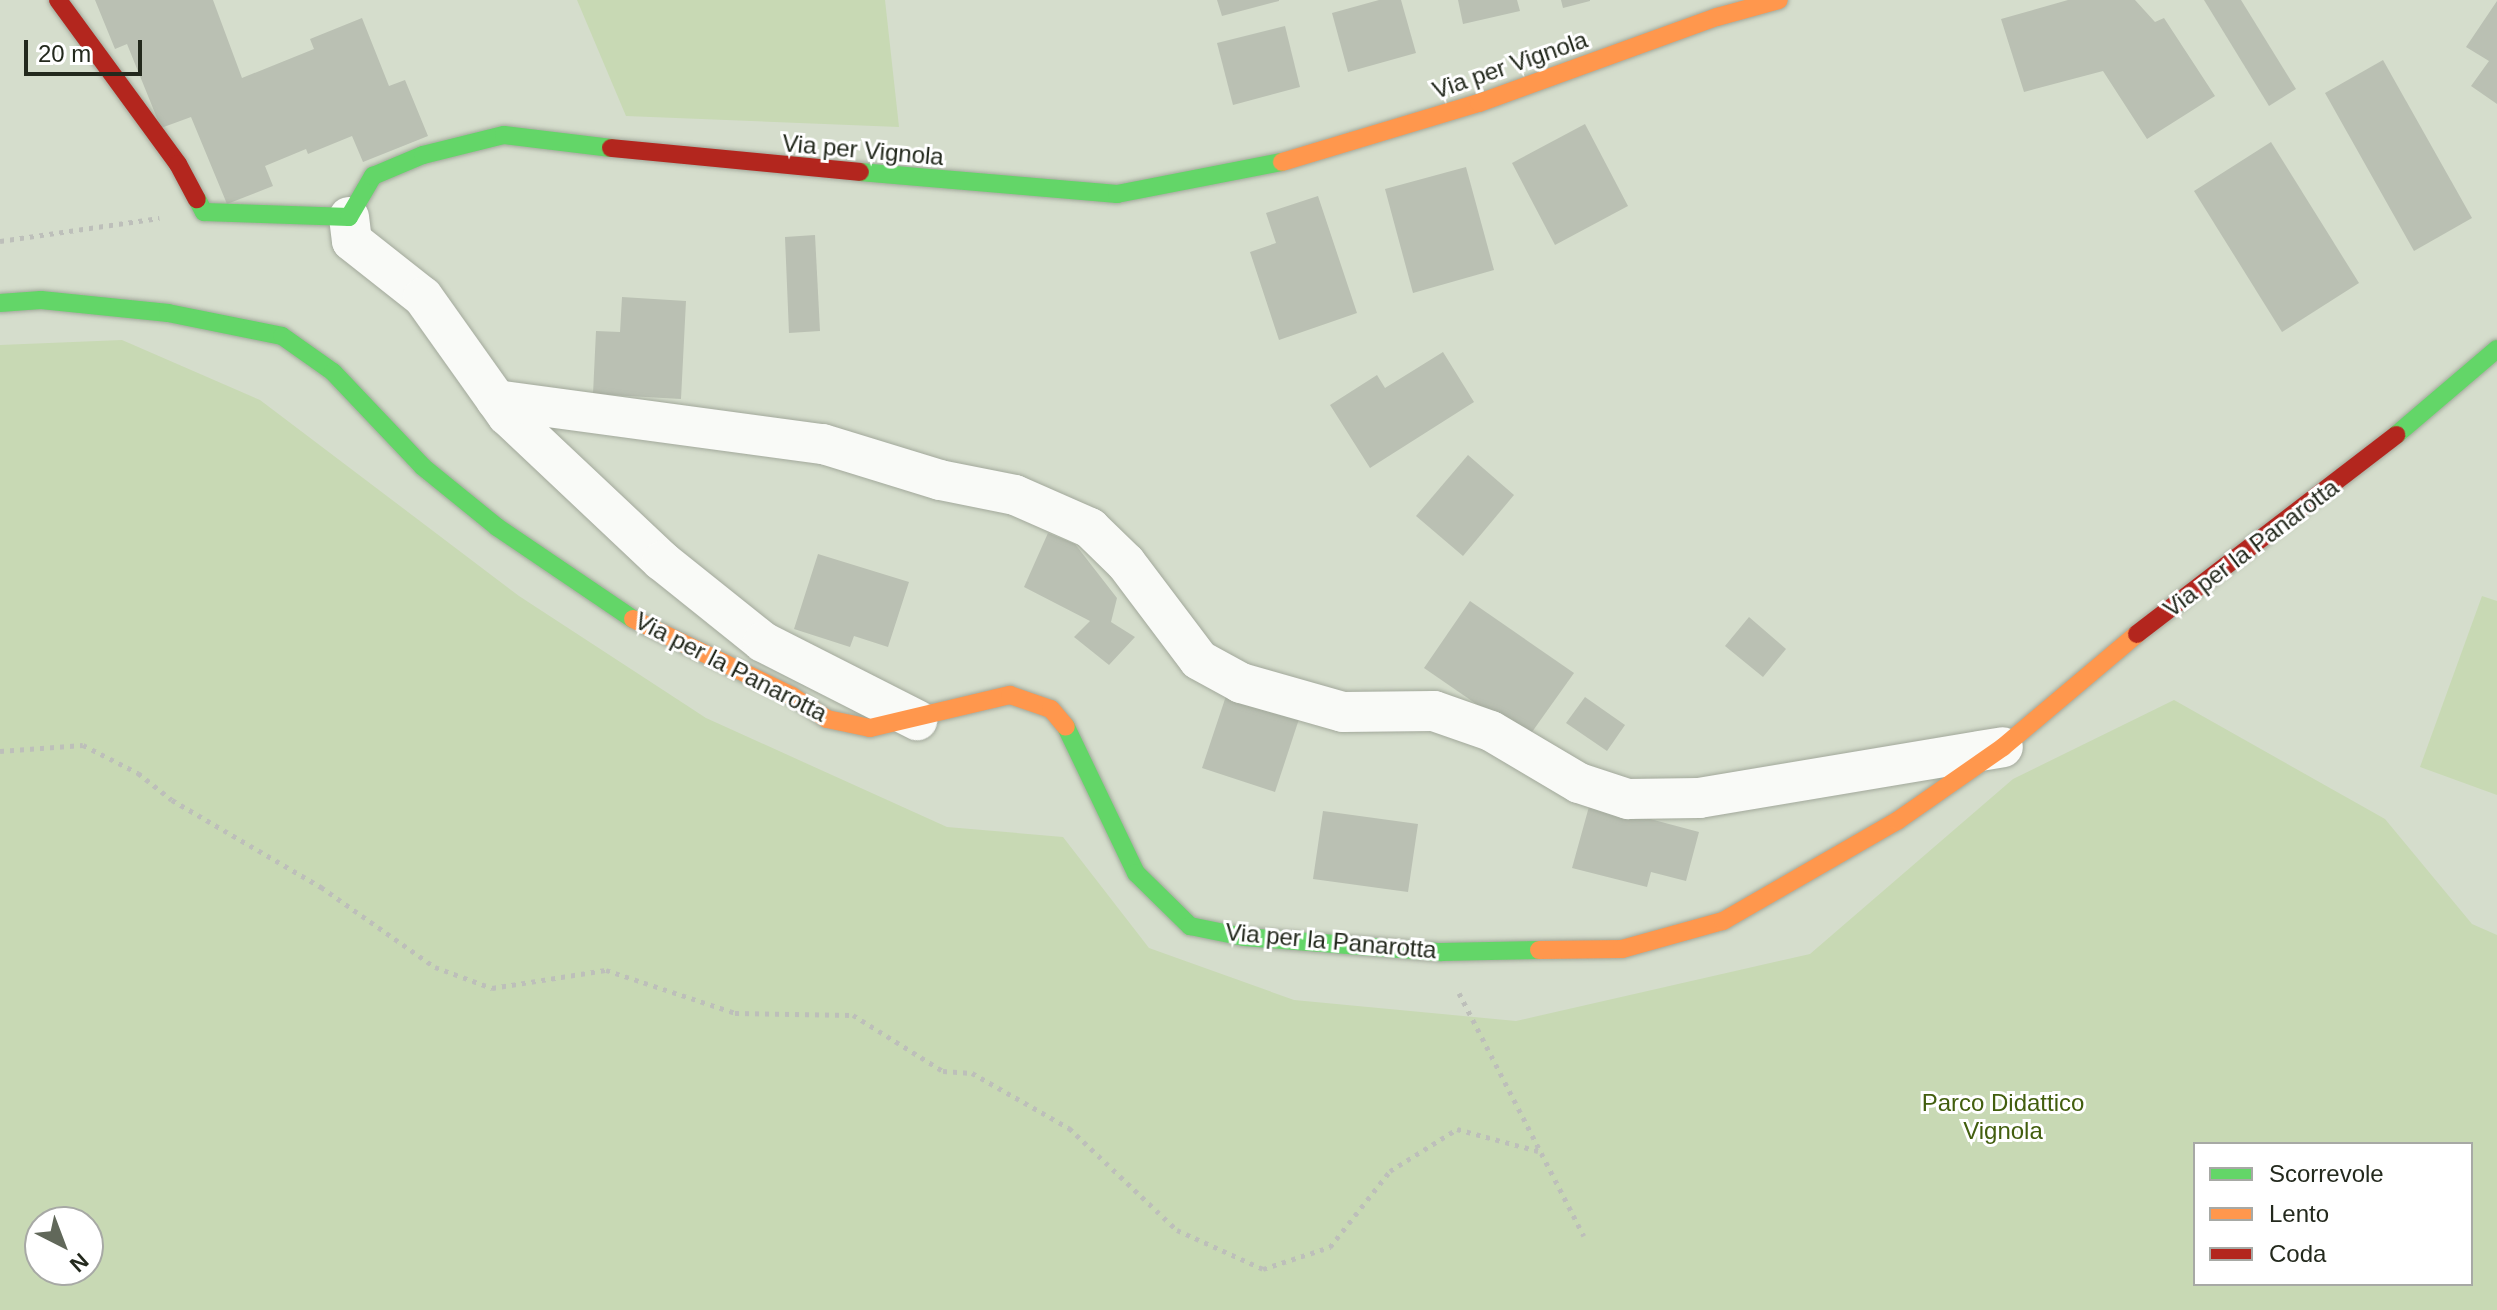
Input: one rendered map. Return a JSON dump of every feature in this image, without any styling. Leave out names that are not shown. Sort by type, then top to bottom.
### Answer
[{"type":"street","points":[[58,0],[178,164],[204,212],[349,217],[352,241],[423,297],[496,400],[662,561],[763,642],[917,720]]},
{"type":"street","name":"Via per Vignola","points":[[349,217],[373,176],[423,155],[504,135],[687,158],[1117,194],[1300,157],[1479,103],[1717,17],[1779,0]]},
{"type":"street","name":"Via per la Panarotta","points":[[0,303],[41,300],[168,313],[282,336],[333,372],[423,467],[497,527],[645,627],[792,696],[827,719],[870,728],[917,720],[1010,695],[1051,709],[1076,738],[1136,873],[1190,926],[1244,937],[1441,952],[1622,949],[1711,925],[1897,821],[2003,747],[2114,651],[2351,473],[2497,349]]},
{"type":"street","points":[[496,400],[823,444],[940,480],[1015,495],[1090,528],[1126,563],[1199,660],[1241,683],[1343,712],[1434,711],[1491,731],[1579,783],[1628,799],[1699,798],[2003,747]]},
{"type":"path","points":[[0,241],[204,212]]},
{"type":"path","points":[[0,751],[83,745],[321,887],[435,967],[492,988],[606,970],[735,1013],[853,1015],[943,1071],[972,1073],[1069,1128],[1177,1230],[1263,1269],[1330,1247],[1390,1171],[1457,1129],[1538,1151]]},
{"type":"path","points":[[1441,952],[1538,1151],[1584,1236]]},
{"type":"green space","points":[[577,0],[885,0],[899,127],[626,116]]},
{"type":"green space","name":"Parco Didattico Vignola","points":[[122,340],[260,400],[519,596],[706,718],[947,827],[1063,837],[1149,948],[1294,1000],[1516,1021],[1810,954],[2013,779],[2174,700],[2385,819],[2472,924],[2497,935],[2497,1310],[0,1310],[0,345]]},
{"type":"green space","points":[[2482,596],[2497,601],[2497,795],[2420,767]]},
{"type":"building","points":[[95,0],[213,0],[242,78],[314,49],[310,39],[362,18],[389,86],[405,80],[428,136],[363,162],[352,136],[308,154],[306,149],[265,166],[273,186],[227,204],[191,117],[161,128],[127,44],[115,49]]},
{"type":"building","points":[[1217,0],[1279,0],[1279,1],[1222,16]]},
{"type":"building","points":[[1379,0],[1401,0],[1416,53],[1348,72],[1332,13]]},
{"type":"building","points":[[1458,0],[1517,0],[1520,11],[1463,24]]},
{"type":"building","points":[[1561,0],[1590,0],[1590,1],[1563,8]]},
{"type":"building","points":[[2068,0],[2135,0],[2155,22],[2164,18],[2215,96],[2147,139],[2103,71],[2024,92],[2001,19]]},
{"type":"building","points":[[2204,0],[2241,0],[2296,89],[2269,106]]},
{"type":"building","points":[[2497,1],[2497,104],[2471,86],[2489,61],[2466,47]]},
{"type":"building","points":[[1285,26],[1300,87],[1233,105],[1217,43]]},
{"type":"building","points":[[2383,60],[2472,218],[2414,251],[2325,93]]},
{"type":"building","points":[[1585,124],[1628,206],[1555,245],[1512,163]]},
{"type":"building","points":[[2271,142],[2359,283],[2282,332],[2194,191]]},
{"type":"building","points":[[1466,167],[1494,270],[1413,293],[1385,189]]},
{"type":"building","points":[[1318,196],[1357,313],[1279,340],[1250,252],[1276,243],[1266,213]]},
{"type":"building","points":[[815,235],[820,331],[789,333],[785,237]]},
{"type":"building","points":[[622,297],[686,301],[681,399],[593,394],[596,331],[620,332]]},
{"type":"building","points":[[1443,352],[1474,402],[1370,468],[1330,405],[1377,375],[1385,388]]},
{"type":"building","points":[[1468,455],[1514,495],[1463,556],[1416,516]]},
{"type":"building","points":[[1048,533],[1075,544],[1117,598],[1111,622],[1135,637],[1109,665],[1074,637],[1090,621],[1024,587]]},
{"type":"building","points":[[818,554],[909,582],[888,647],[854,636],[850,647],[794,629]]},
{"type":"building","points":[[1470,601],[1574,673],[1527,739],[1424,668]]},
{"type":"building","points":[[1749,617],[1786,649],[1763,677],[1725,646]]},
{"type":"building","points":[[1227,693],[1300,716],[1275,792],[1202,768]]},
{"type":"building","points":[[1585,697],[1625,725],[1607,751],[1566,723]]},
{"type":"building","points":[[1590,803],[1699,832],[1686,881],[1651,872],[1647,887],[1572,868]]},
{"type":"building","points":[[1323,811],[1418,824],[1408,892],[1313,879]]},
{"type":"traffic: fast","points":[[197,199],[204,212],[349,217],[373,176],[423,155],[504,135],[611,148]]},
{"type":"traffic: fast","points":[[860,172],[1117,194],[1282,162]]},
{"type":"traffic: fast","points":[[0,303],[41,300],[168,313],[282,336],[333,372],[423,467],[497,527],[633,619]]},
{"type":"traffic: fast","points":[[2396,435],[2497,349]]},
{"type":"traffic: fast","points":[[1066,727],[1136,873],[1190,926],[1244,937],[1441,952],[1539,950]]},
{"type":"traffic: slow","points":[[1282,162],[1479,103],[1717,17],[1779,0]]},
{"type":"traffic: slow","points":[[633,619],[792,696],[827,719],[870,728],[1010,695],[1051,709],[1066,727]]},
{"type":"traffic: slow","points":[[1539,950],[1622,949],[1723,921],[1897,821],[2003,747],[2137,634]]},
{"type":"traffic: jam","points":[[58,0],[178,164],[197,199]]},
{"type":"traffic: jam","points":[[611,148],[860,172]]},
{"type":"traffic: jam","points":[[2137,634],[2396,435]]}]
